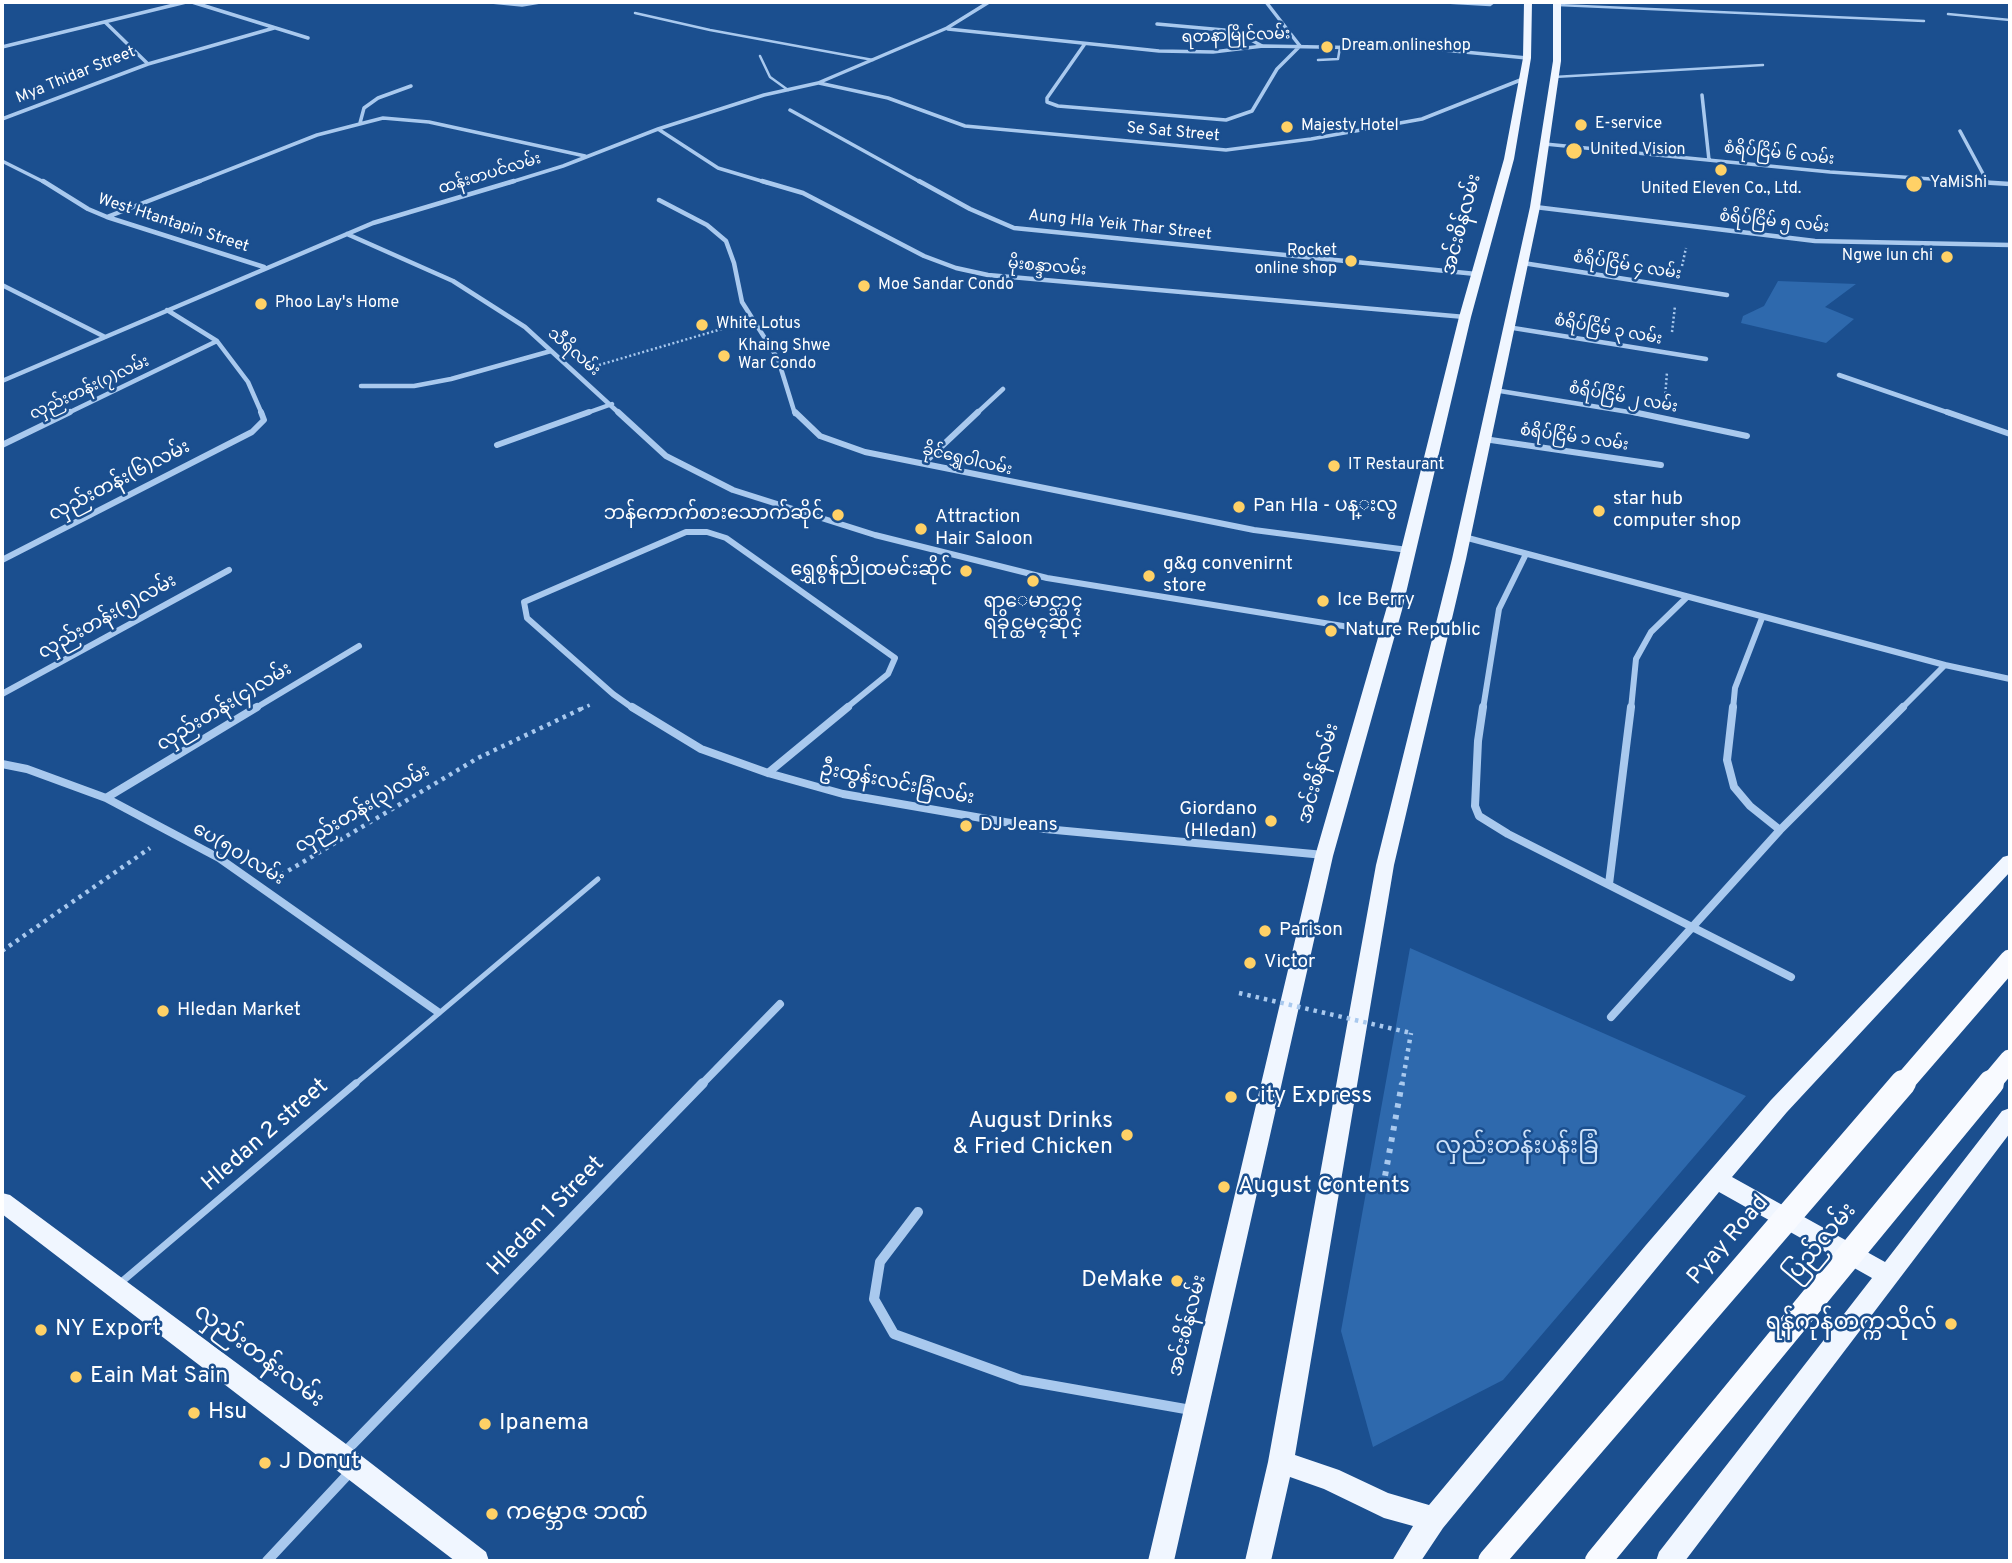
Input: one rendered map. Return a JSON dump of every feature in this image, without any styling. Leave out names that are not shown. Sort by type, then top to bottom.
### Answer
[{"type":"highway","name":"Pyay Road","points":[[1492,1561],[1550,1490],[2010,960]]},
{"type":"highway","name":"ပြည်လမ်း","points":[[1598,1561],[2010,1060]]},
{"type":"main road","name":"အင်းစိန်လမ်း","points":[[1161,1561],[1324,856],[1387,633],[1476,274],[1509,159],[1527,58],[1528,2]]},
{"type":"main road","points":[[1258,1561],[1281,1462],[1385,865],[1464,537],[1507,327],[1535,207],[1554,77],[1558,3]]},
{"type":"main road","points":[[1405,1561],[1434,1519],[1654,1252],[1779,1106],[2010,861]]},
{"type":"main road","points":[[1669,1561],[2010,1117]]},
{"type":"main road","points":[[1718,1180],[1888,1275]]},
{"type":"main road","name":"လှည်းတန်းလမ်း","points":[[2,1202],[117,1286],[476,1561]]},
{"type":"main road","points":[[1281,1462],[1330,1479],[1384,1505],[1434,1519]]},
{"type":"street","points":[[2,47],[186,2]]},
{"type":"street","points":[[192,2],[308,38]]},
{"type":"street","points":[[491,2],[511,5],[540,2]]},
{"type":"street","name":"ထန်းတပင်လမ်း","points":[[2,382],[264,267],[373,223],[587,156],[658,129],[818,83],[947,29],[989,2]]},
{"type":"street","points":[[1084,44],[1047,98],[1048,102],[1058,106],[1226,120],[1252,111],[1276,69],[1300,46],[1266,2]]},
{"type":"street","name":"Mya Thidar Street","points":[[2,119],[148,64],[105,22]]},
{"type":"street","points":[[1157,24],[1235,31],[1263,46]]},
{"type":"street","points":[[148,64],[274,28]]},
{"type":"street","name":"ရတနာမြိုင်လမ်း","points":[[947,29],[1159,51],[1213,52],[1263,46],[1300,46],[1433,49],[1527,58]]},
{"type":"street","name":"Se Sat Street","points":[[818,83],[888,98],[965,126],[1226,150],[1311,139],[1422,119],[1523,79]]},
{"type":"street","points":[[360,123],[365,108],[378,98],[411,86]]},
{"type":"street","points":[[1702,94],[1709,160]]},
{"type":"street","name":"Aung Hla Yeik Thar Street","points":[[790,110],[970,209],[1014,228],[1476,274]]},
{"type":"street","points":[[107,217],[317,135],[383,118],[429,122],[587,156]]},
{"type":"street","name":"မိုးစန္ဒာလမ်း","points":[[658,129],[718,168],[803,193],[923,256],[956,268],[988,275],[1465,317]]},
{"type":"street","points":[[1960,131],[1988,183]]},
{"type":"street","name":"စံရိပ်ငြိမ် ၆ လမ်း","points":[[1545,144],[1830,173],[2010,184]]},
{"type":"street","name":"West Htantapin Street","points":[[2,162],[39,178],[88,209],[107,217],[264,267]]},
{"type":"street","name":"ခိုင်ရွှေဝါလမ်း","points":[[659,200],[707,225],[726,240],[742,302],[778,359],[796,416],[820,436],[865,452],[990,479],[1254,530],[1408,550]]},
{"type":"street","name":"စံရိပ်ငြိမ် ၅ လမ်း","points":[[1535,207],[1815,241],[2010,245]]},
{"type":"street","name":"သီရိလမ်း","points":[[346,234],[453,281],[525,327],[666,456],[733,490],[875,534],[1048,578],[1387,633]]},
{"type":"street","name":"စံရိပ်ငြိမ် ၄ လမ်း","points":[[1523,263],[1727,295]]},
{"type":"street","points":[[2,285],[105,338]]},
{"type":"street","points":[[167,310],[217,341]]},
{"type":"street","name":"စံရိပ်ငြိမ် ၃ လမ်း","points":[[1507,327],[1706,359]]},
{"type":"street","name":"လှည်းတန်း(၇)လမ်း","points":[[2,445],[217,341]]},
{"type":"street","name":"လှည်းတန်း(၆)လမ်း","points":[[2,560],[252,432],[264,420],[248,382],[217,341]]},
{"type":"street","points":[[361,386],[414,386],[452,379],[551,351]]},
{"type":"street","points":[[1839,375],[2010,434]]},
{"type":"street","points":[[924,463],[1003,389]]},
{"type":"street","name":"စံရိပ်ငြိမ် ၂ လမ်း","points":[[1494,390],[1612,408],[1747,436]]},
{"type":"street","points":[[497,445],[612,404]]},
{"type":"street","name":"စံရိပ်ငြိမ် ၁ လမ်း","points":[[1484,439],[1661,465]]},
{"type":"street","name":"ဦးထွန်းလင်းခြံလမ်း","points":[[768,773],[888,674],[895,658],[726,538],[707,532],[686,532],[524,602],[527,618],[613,694],[641,714],[701,749],[768,773],[843,794],[1045,829],[1324,856]]},
{"type":"street","points":[[1464,537],[1762,618],[2010,680]]},
{"type":"street","points":[[1526,554],[1499,609],[1478,741],[1475,806],[1479,816],[1508,834],[1791,977]]},
{"type":"street","name":"လှည်းတန်း(၅)လမ်း","points":[[2,694],[229,570]]},
{"type":"street","points":[[1609,884],[1627,755],[1636,659],[1651,632],[1687,597]]},
{"type":"street","points":[[1762,618],[1735,688],[1727,760],[1734,787],[1750,806],[1780,830]]},
{"type":"street","name":"လှည်းတန်း(၄)လမ်း","points":[[106,798],[359,646]]},
{"type":"street","points":[[1611,1017],[1780,830],[1945,665]]},
{"type":"street","name":"ပေ(၅၀)လမ်း","points":[[2,764],[27,769],[106,798],[219,858],[438,1012]]},
{"type":"street","name":"Hledan 1 Street","points":[[267,1561],[348,1461],[780,1004]]},
{"type":"street","points":[[918,1212],[880,1262],[874,1299],[894,1334],[1021,1380],[1195,1411]]},
{"type":"lane","points":[[1437,2],[1490,5],[1493,2]]},
{"type":"lane","points":[[1558,3],[1924,21]]},
{"type":"lane","points":[[635,13],[710,30],[873,60]]},
{"type":"lane","points":[[1948,14],[2010,20]]},
{"type":"lane","points":[[1318,60],[1338,59],[1340,47]]},
{"type":"lane","points":[[760,55],[770,76],[788,90]]},
{"type":"lane","points":[[1554,77],[1763,65]]},
{"type":"lane","name":"Hledan 2 street","points":[[117,1286],[598,879]]},
{"type":"path","points":[[576,372],[753,320]]},
{"type":"path","name":"လှည်းတန်း(၃)လမ်း","points":[[262,886],[478,758],[613,694]]},
{"type":"path","points":[[2,951],[171,834]]},
{"type":"path","points":[[1239,993],[1411,1033],[1383,1187]]},
{"type":"green space","points":[[1778,281],[1856,284],[1825,307],[1854,319],[1826,343],[1741,323],[1743,316],[1764,306]]},
{"type":"green space","name":"လှည်းတန်းပန်းခြံ","points":[[1410,948],[1746,1096],[1503,1380],[1373,1447],[1341,1331]]},
{"type":"place","name":"Dream onlineshop","points":[[1327,47]]},
{"type":"place","name":"E-service","points":[[1581,125]]},
{"type":"place","name":"Majesty Hotel","points":[[1287,127]]},
{"type":"place","name":"United Vision","points":[[1574,151]]},
{"type":"place","name":"United Eleven Co., Ltd.","points":[[1721,170]]},
{"type":"place","name":"YaMiShi","points":[[1914,184]]},
{"type":"place","name":"Ngwe lun chi","points":[[1947,257]]},
{"type":"place","name":"Rocket online shop","points":[[1351,261]]},
{"type":"place","name":"Moe Sandar Condo","points":[[864,286]]},
{"type":"place","name":"Phoo Lay's Home","points":[[261,304]]},
{"type":"place","name":"White Lotus","points":[[702,325]]},
{"type":"place","name":"Khaing Shwe War Condo","points":[[724,356]]},
{"type":"place","name":"IT Restaurant","points":[[1334,466]]},
{"type":"place","name":"Pan Hla - ပန္းလွ","points":[[1239,507]]},
{"type":"place","name":"star hub computer shop","points":[[1599,511]]},
{"type":"place","name":"ဘန်ကောက်စားသောက်ဆိုင်","points":[[838,515]]},
{"type":"place","name":"Attraction Hair Saloon","points":[[921,529]]},
{"type":"place","name":"ရွှေစွန်ညိုထမင်းဆိုင်","points":[[966,571]]},
{"type":"place","name":"g&g convenirnt store","points":[[1149,576]]},
{"type":"place","name":"ရာေမာင္သာၚ ရခိုင္ထမင္ၚဆိုင္","points":[[1033,581]]},
{"type":"place","name":"Ice Berry","points":[[1323,601]]},
{"type":"place","name":"Nature Republic","points":[[1331,631]]},
{"type":"place","name":"Giordano (Hledan)","points":[[1271,821]]},
{"type":"place","name":"DJ Jeans","points":[[966,826]]},
{"type":"place","name":"Parison","points":[[1265,931]]},
{"type":"place","name":"Victor","points":[[1250,963]]},
{"type":"place","name":"Hledan Market","points":[[163,1011]]},
{"type":"place","name":"City Express","points":[[1231,1097]]},
{"type":"place","name":"August Drinks & Fried Chicken","points":[[1127,1135]]},
{"type":"place","name":"August Contents","points":[[1224,1187]]},
{"type":"place","name":"DeMake","points":[[1177,1281]]},
{"type":"place","name":"ရန်ကုန်တက္ကသိုလ်","points":[[1951,1324]]},
{"type":"place","name":"NY Export","points":[[41,1330]]},
{"type":"place","name":"Eain Mat Sain","points":[[76,1377]]},
{"type":"place","name":"Hsu","points":[[194,1413]]},
{"type":"place","name":"Ipanema","points":[[485,1424]]},
{"type":"place","name":"J Donut","points":[[265,1463]]},
{"type":"place","name":"ကမ္ဘောဇ ဘဏ်","points":[[492,1514]]}]
